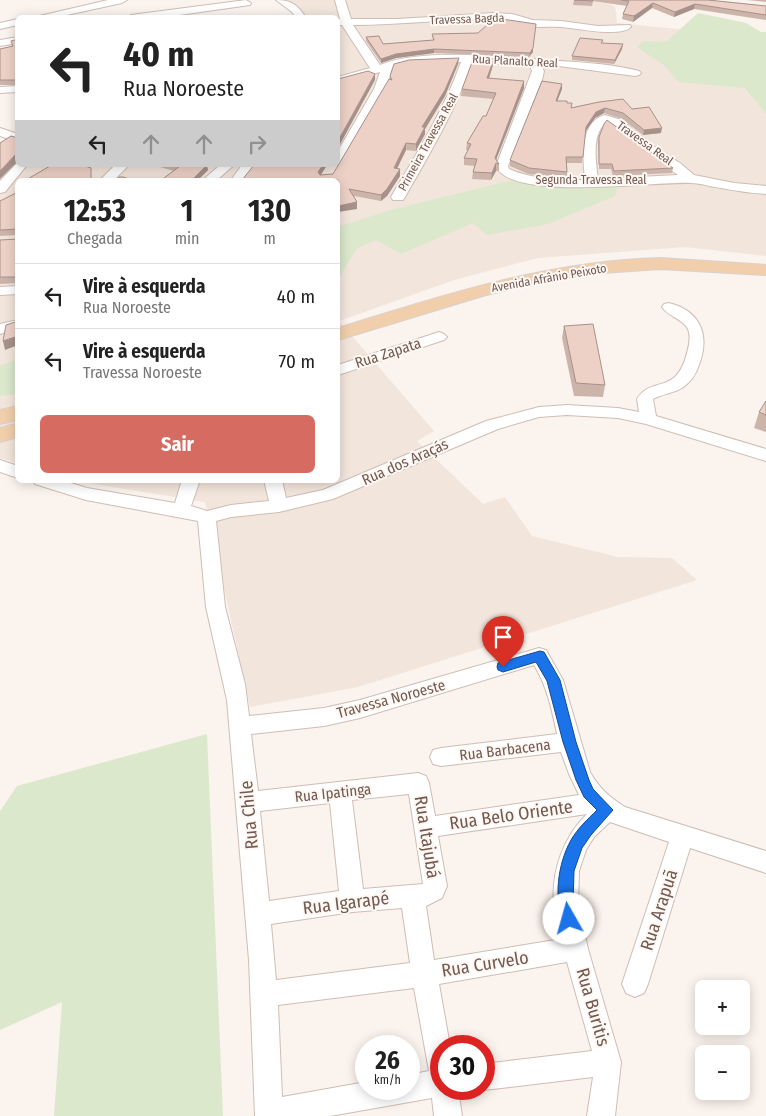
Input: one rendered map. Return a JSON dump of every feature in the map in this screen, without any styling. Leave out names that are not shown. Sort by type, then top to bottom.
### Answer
[{"type":"main road","name":"Avenida Afrânio Peixoto","points":[[340,317],[514,269],[587,257],[671,252],[712,253],[766,259]]},
{"type":"main road","name":"Avenida Afrânio Peixoto","points":[[340,333],[486,289],[592,268],[702,264],[766,270]]},
{"type":"main road","points":[[0,418],[15,414]]},
{"type":"main road","points":[[0,435],[15,431]]},
{"type":"street","points":[[50,15],[122,0]]},
{"type":"street","points":[[282,0],[296,10],[299,15]]},
{"type":"street","points":[[340,0],[342,22],[382,67],[380,89],[340,156]]},
{"type":"street","points":[[172,15],[246,3]]},
{"type":"street","points":[[225,6],[229,15]]},
{"type":"street","name":"Travessa Bagda","points":[[342,22],[398,22],[493,16],[512,17],[532,23],[561,24],[598,29],[626,28]]},
{"type":"street","points":[[0,26],[15,23]]},
{"type":"street","points":[[0,43],[15,40]]},
{"type":"street","name":"Rua Planalto Real","points":[[340,79],[382,67],[421,60],[468,58],[559,63],[635,73]]},
{"type":"street","name":"Primeira Travessa Real","points":[[398,197],[440,124],[457,90],[468,58]]},
{"type":"street","name":"Segunda Travessa Real","points":[[534,63],[538,71],[536,80],[502,166],[504,171],[511,176],[536,182],[592,183],[690,178],[723,185],[766,190]]},
{"type":"street","points":[[352,76],[371,82],[380,89]]},
{"type":"street","points":[[0,90],[15,89]]},
{"type":"street","name":"Travessa Real","points":[[592,183],[590,146],[598,124],[605,119],[617,123],[690,178]]},
{"type":"street","points":[[0,132],[15,137]]},
{"type":"street","points":[[0,189],[20,167]]},
{"type":"street","points":[[108,178],[121,167]]},
{"type":"street","points":[[212,178],[225,167]]},
{"type":"street","points":[[239,178],[247,167]]},
{"type":"street","points":[[0,170],[13,176]]},
{"type":"street","points":[[0,292],[15,290]]},
{"type":"street","points":[[648,419],[645,399],[648,395],[680,382],[688,374],[698,343],[696,331],[691,323],[669,307]]},
{"type":"street","points":[[0,329],[15,325]]},
{"type":"street","name":"Rua Zapata","points":[[340,369],[439,337]]},
{"type":"street","name":"Rua dos Araçás","points":[[51,483],[86,494],[181,510],[207,517],[231,511],[279,506],[327,495],[348,488],[492,425],[539,412],[567,410],[593,411],[648,419],[766,455]]},
{"type":"street","points":[[0,466],[15,471]]},
{"type":"street","points":[[181,510],[190,483]]},
{"type":"street","points":[[274,483],[279,506]]},
{"type":"street","name":"Rua Chile","points":[[207,517],[210,577],[221,636],[237,698],[248,802],[263,994],[269,1114]]},
{"type":"street","name":"Travessa Noroeste","points":[[239,726],[302,720],[351,711],[540,656],[553,680],[569,742]]},
{"type":"street","points":[[569,742],[582,780],[589,793],[601,807],[683,836],[766,862]]},
{"type":"street","name":"Rua Barbacena","points":[[441,758],[569,742]]},
{"type":"street","name":"Rua Ipatinga","points":[[248,802],[418,783]]},
{"type":"street","name":"Rua Itajubá","points":[[418,783],[435,886],[423,893]]},
{"type":"street","points":[[340,792],[352,901]]},
{"type":"street","name":"Rua Belo Oriente","points":[[426,827],[601,807]]},
{"type":"street","name":"Rua Buritis","points":[[601,807],[576,845],[567,871],[566,904],[576,949],[608,1062],[601,1116]]},
{"type":"street","name":"Rua Arapuã","points":[[635,984],[683,836]]},
{"type":"street","points":[[423,893],[424,974],[435,1035]]},
{"type":"street","name":"Rua Igarapé","points":[[257,914],[423,893]]},
{"type":"street","name":"Rua Curvelo","points":[[263,994],[424,974],[576,949]]},
{"type":"street","points":[[495,1076],[608,1062]]},
{"type":"street","points":[[269,1114],[355,1099]]},
{"type":"street","points":[[446,1100],[448,1116]]},
{"type":"shaded area","points":[[285,0],[598,0],[615,6],[617,23],[766,38],[766,256],[685,247],[538,258],[454,280],[340,321],[340,178],[15,178],[15,462],[0,458],[0,183],[16,167],[340,167],[340,15],[297,15],[295,6]]},
{"type":"shaded area","points":[[340,322],[434,431],[417,441],[483,504],[505,497],[532,536],[618,557],[672,558],[697,580],[358,687],[250,707],[205,502],[88,483],[340,483]]},
{"type":"green space","points":[[698,13],[746,23],[761,32],[766,32],[766,114],[745,88],[678,82],[665,66],[637,47],[643,41],[666,42]]},
{"type":"green space","points":[[508,181],[618,186],[615,196],[548,224],[487,235],[473,223],[401,254],[376,240],[357,248],[340,276],[340,226],[387,211]]},
{"type":"green space","points":[[15,360],[15,394],[0,396],[0,366]]},
{"type":"green space","points":[[207,734],[223,1116],[54,1116],[62,1002],[0,1030],[0,811],[17,786]]},
{"type":"building","points":[[621,0],[708,0],[766,6],[766,15],[695,4],[675,12],[653,3],[634,16],[623,14],[629,1]]},
{"type":"building","points":[[495,18],[536,24],[533,48],[530,53],[434,49],[396,54],[381,59],[366,37],[379,36],[383,44],[434,40],[432,34],[478,33]]},
{"type":"building","points":[[580,38],[603,40],[601,43],[623,44],[615,60],[572,56]]},
{"type":"building","points":[[15,40],[15,80],[0,80],[0,49],[13,46],[11,41]]},
{"type":"building","points":[[474,57],[494,59],[487,78],[524,81],[495,158],[499,164],[496,163],[492,173],[473,172],[477,159],[464,158],[471,144],[467,143],[483,116],[486,116],[496,93],[462,89]]},
{"type":"building","points":[[459,58],[445,90],[422,127],[425,127],[416,144],[406,143],[394,168],[400,169],[381,195],[349,189],[357,202],[340,206],[340,178],[244,178],[252,167],[322,167],[318,172],[320,175],[333,174],[337,167],[340,167],[340,162],[389,79],[392,80],[390,76],[394,64],[409,60]]},
{"type":"building","points":[[368,71],[375,74],[340,137],[340,78]]},
{"type":"building","points":[[542,81],[562,84],[556,101],[572,103],[571,108],[623,99],[632,109],[649,107],[662,128],[644,130],[623,113],[605,108],[596,112],[586,127],[583,157],[566,157],[567,172],[529,168],[510,160]]},
{"type":"building","points":[[607,120],[673,168],[614,171],[612,164],[599,164],[599,137]]},
{"type":"building","points":[[11,136],[15,137],[15,155],[0,171],[0,143]]},
{"type":"building","points":[[48,167],[91,168],[91,178],[29,178]]},
{"type":"building","points":[[179,167],[205,167],[194,178],[164,178]]},
{"type":"building","points":[[15,194],[15,229],[0,230],[0,201]]},
{"type":"building","points":[[15,239],[15,277],[0,277],[0,240]]},
{"type":"building","points":[[15,322],[15,337],[3,341],[6,325]]},
{"type":"building","points":[[593,324],[605,385],[576,383],[564,326]]},
{"type":"building","points":[[766,401],[766,415],[759,412]]},
{"type":"route","points":[[503,667],[540,656],[553,680],[569,742],[582,780],[596,803],[606,810],[586,830],[576,845],[567,871],[566,904],[569,919]]}]
